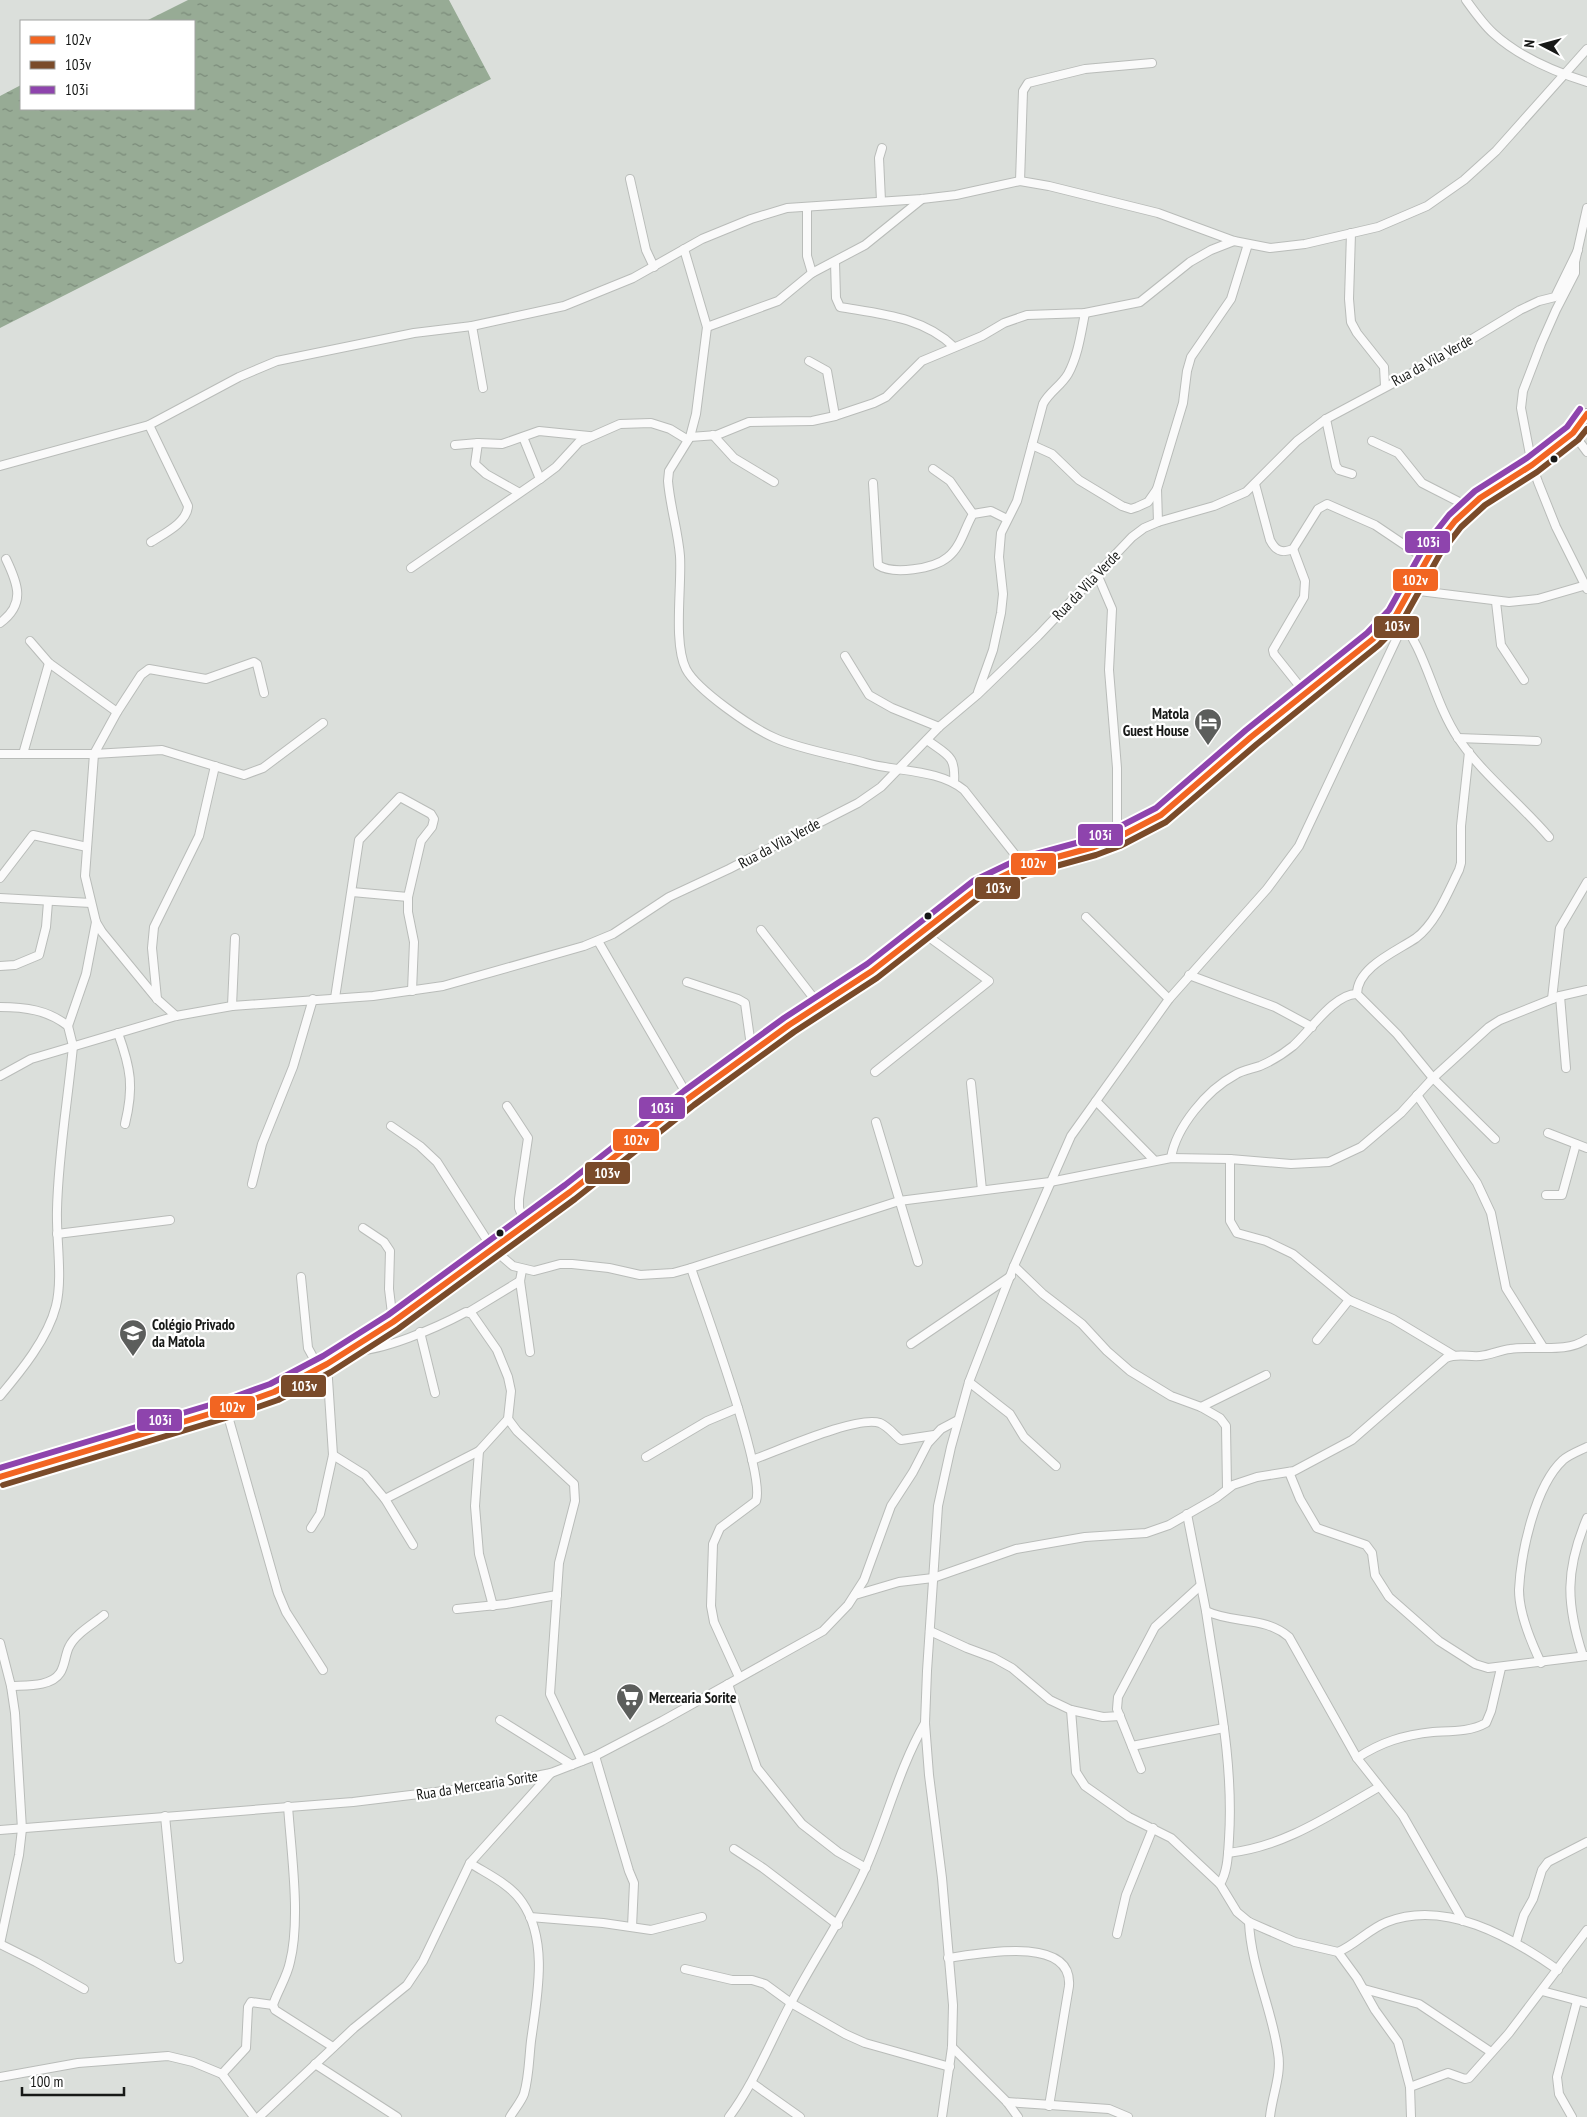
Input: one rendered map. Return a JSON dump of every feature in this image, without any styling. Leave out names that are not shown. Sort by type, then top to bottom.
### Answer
[{"type":"main road","points":[[0,1477],[226,1409],[274,1392],[323,1366],[393,1322],[525,1224],[689,1098],[820,1005],[872,971],[978,888],[1024,866],[1094,847],[1161,815],[1305,693],[1373,639],[1396,615],[1442,537],[1469,507],[1532,465],[1573,433],[1587,414]]},
{"type":"street","points":[[1466,0],[1493,33],[1503,41],[1564,74],[1587,82]]},
{"type":"street","points":[[0,466],[149,425],[240,377],[277,361],[414,333],[472,326],[564,306],[596,295],[654,267],[702,239],[751,218],[787,208],[922,199],[956,195],[1020,181],[1049,186],[1158,213],[1234,240],[1270,248],[1288,247],[1351,233],[1405,217],[1445,195],[1496,151],[1587,49]]},
{"type":"street","points":[[1020,181],[1022,91],[1028,82],[1085,69],[1152,63]]},
{"type":"street","points":[[881,201],[880,158],[882,148]]},
{"type":"street","points":[[630,179],[646,250],[654,267]]},
{"type":"street","points":[[707,327],[778,300],[812,273],[864,245],[922,199]]},
{"type":"street","points":[[807,207],[808,256],[812,273]]},
{"type":"street","points":[[1411,590],[1496,602],[1538,599],[1586,587],[1556,527],[1532,465],[1521,399],[1556,310],[1576,273],[1578,250],[1587,208]]},
{"type":"street","points":[[1351,233],[1349,299],[1351,322],[1357,333],[1384,367],[1385,386]]},
{"type":"street","points":[[411,568],[518,492],[540,479],[556,467],[571,447],[589,436],[620,424],[636,422],[660,426],[689,438],[713,435],[749,422],[812,421],[836,416],[886,397],[922,361],[982,336],[1004,323],[1027,315],[1085,313],[1140,302],[1190,262],[1234,240]]},
{"type":"street","points":[[1032,445],[1052,454],[1080,480],[1122,506],[1137,507],[1148,502],[1157,489],[1183,403],[1187,370],[1191,357],[1231,299],[1248,244]]},
{"type":"street","points":[[684,249],[707,327],[696,414],[689,438],[669,471],[668,481],[677,529],[680,558],[681,650],[686,668],[695,684],[724,706],[775,738],[954,782],[964,790],[1024,866]]},
{"type":"street","points":[[1556,310],[1555,297],[1578,250]]},
{"type":"street","points":[[835,262],[836,298],[840,307],[906,319],[933,330],[954,347]]},
{"type":"street","name":"Rua da Vila Verde","points":[[0,1076],[31,1059],[176,1016],[232,1006],[412,991],[466,980],[598,941],[612,934],[669,897],[729,869],[858,803],[881,787],[939,727],[978,694],[1038,636],[1132,537],[1144,528],[1221,503],[1246,492],[1290,447],[1326,418],[1444,356],[1520,310],[1539,301],[1555,297]]},
{"type":"street","points":[[978,694],[993,650],[1001,614],[1003,594],[1000,549],[1001,533],[1007,520],[1013,513],[1047,396],[1062,383],[1069,373],[1085,313]]},
{"type":"street","points":[[472,326],[483,388]]},
{"type":"street","points":[[809,361],[827,371],[836,416]]},
{"type":"street","points":[[1326,418],[1336,466],[1339,470],[1352,474]]},
{"type":"street","points":[[149,425],[188,506],[188,513],[183,520],[150,542]]},
{"type":"street","points":[[455,445],[478,443],[502,444],[538,431],[589,436]]},
{"type":"street","points":[[1573,433],[1587,452]]},
{"type":"street","points":[[713,435],[734,458],[774,482]]},
{"type":"street","points":[[523,437],[540,479]]},
{"type":"street","points":[[1372,440],[1398,453],[1422,483],[1469,507]]},
{"type":"street","points":[[478,443],[475,464],[486,474],[518,492]]},
{"type":"street","points":[[933,469],[950,481],[973,514]]},
{"type":"street","points":[[873,483],[878,565],[884,569],[904,570],[926,566],[948,558],[955,550],[973,514]]},
{"type":"street","points":[[1255,484],[1273,547],[1286,552],[1292,549],[1318,509],[1327,504],[1338,507],[1375,525],[1427,560]]},
{"type":"street","points":[[1157,489],[1158,522]]},
{"type":"street","points":[[973,514],[991,511],[1007,520]]},
{"type":"street","points":[[1292,549],[1306,588],[1304,597],[1273,650],[1305,693]]},
{"type":"street","points":[[0,623],[14,608],[17,599],[14,576],[6,559]]},
{"type":"street","points":[[1096,574],[1112,609],[1109,670],[1117,768],[1116,838]]},
{"type":"street","points":[[1496,602],[1501,645],[1524,680]]},
{"type":"street","points":[[1396,615],[1414,640],[1458,738],[1488,775],[1525,810],[1549,837]]},
{"type":"street","points":[[942,2117],[952,2047],[953,2005],[942,1878],[929,1775],[925,1723],[938,1506],[969,1382],[1014,1266],[1071,1136],[1170,999],[1189,975],[1268,889],[1299,846],[1403,625]]},
{"type":"street","points":[[30,641],[49,663],[117,712]]},
{"type":"street","points":[[845,656],[870,695],[892,708],[939,727]]},
{"type":"street","points":[[176,1016],[156,999],[96,922],[86,876],[94,754],[117,712],[141,675],[149,669],[206,679],[254,662],[257,664],[264,693]]},
{"type":"street","points":[[23,754],[49,663]]},
{"type":"street","points":[[0,754],[94,754],[162,750],[244,775],[253,773],[323,723]]},
{"type":"street","points":[[1458,738],[1537,740]]},
{"type":"street","points":[[927,740],[954,762],[954,782]]},
{"type":"street","points":[[1469,752],[1461,826],[1462,863],[1459,870],[1423,932],[1373,965],[1357,988],[1357,994],[1397,1034],[1433,1078],[1495,1139]]},
{"type":"street","points":[[156,999],[152,948],[154,927],[199,836],[215,766]]},
{"type":"street","points":[[335,998],[360,838],[398,798],[403,796],[431,814],[434,819],[432,826],[421,841],[408,897],[408,912],[414,942],[412,991]]},
{"type":"street","points":[[0,878],[33,834],[87,846]]},
{"type":"street","points":[[1566,1068],[1556,998],[1560,928],[1587,882]]},
{"type":"street","points":[[352,892],[408,897]]},
{"type":"street","points":[[0,898],[91,903]]},
{"type":"street","points":[[0,966],[15,965],[39,955],[46,927],[48,902]]},
{"type":"street","points":[[1086,917],[1170,999]]},
{"type":"street","points":[[0,1396],[37,1345],[51,1322],[56,1307],[58,1290],[57,1208],[73,1046],[68,1026],[86,974],[96,922]]},
{"type":"street","points":[[761,930],[820,1005]]},
{"type":"street","points":[[875,1072],[989,981],[922,932]]},
{"type":"street","points":[[232,1006],[235,938]]},
{"type":"street","points":[[598,941],[689,1098]]},
{"type":"street","points":[[1189,975],[1275,1007],[1312,1027]]},
{"type":"street","points":[[687,982],[745,1003],[752,1053]]},
{"type":"street","points":[[391,1126],[420,1146],[437,1162],[492,1248],[513,1266],[522,1270],[534,1271],[560,1264],[572,1264],[609,1268],[640,1275],[673,1273],[855,1213],[899,1201],[1050,1182],[1171,1158],[1230,1159],[1308,1164],[1329,1162],[1344,1157],[1361,1147],[1401,1113],[1433,1078],[1494,1024],[1556,998],[1587,990]]},
{"type":"street","points":[[1171,1158],[1177,1135],[1206,1098],[1237,1073],[1278,1057],[1312,1027],[1340,998],[1357,994]]},
{"type":"street","points":[[252,1184],[262,1144],[293,1067],[313,999]]},
{"type":"street","points":[[0,1007],[42,1012],[68,1026]]},
{"type":"street","points":[[118,1033],[131,1076],[131,1098],[125,1124]]},
{"type":"street","points":[[971,1083],[982,1190]]},
{"type":"street","points":[[1417,1095],[1477,1184],[1491,1214],[1506,1288],[1544,1348]]},
{"type":"street","points":[[1096,1101],[1154,1160]]},
{"type":"street","points":[[507,1106],[528,1138],[519,1199],[525,1224]]},
{"type":"street","points":[[876,1122],[918,1262]]},
{"type":"street","points":[[1548,1133],[1587,1148]]},
{"type":"street","points":[[1546,1195],[1562,1195],[1576,1144]]},
{"type":"street","points":[[1230,1159],[1232,1228],[1236,1233],[1266,1242],[1293,1254],[1349,1300],[1392,1319],[1453,1355]]},
{"type":"street","points":[[57,1234],[170,1220]]},
{"type":"street","points":[[363,1228],[384,1242],[390,1251],[389,1288],[393,1322]]},
{"type":"street","points":[[1014,1266],[1043,1294],[1082,1324],[1130,1372],[1171,1396],[1201,1407],[1220,1418],[1226,1426],[1227,1488]]},
{"type":"street","points":[[691,1268],[738,1408],[752,1460],[757,1496],[750,1506],[720,1528],[712,1544],[711,1606],[717,1629],[739,1677]]},
{"type":"street","points":[[522,1270],[520,1281],[530,1352]]},
{"type":"street","points":[[910,1344],[1011,1276]]},
{"type":"street","points":[[301,1277],[308,1348],[323,1366],[333,1455],[320,1514],[310,1528]]},
{"type":"street","points":[[349,1351],[368,1351],[469,1312],[520,1281]]},
{"type":"street","points":[[1317,1340],[1349,1300]]},
{"type":"street","points":[[385,1499],[479,1451],[508,1419],[511,1391],[504,1364],[490,1340],[469,1312]]},
{"type":"street","points":[[420,1332],[435,1393]]},
{"type":"street","points":[[855,1595],[899,1582],[933,1578],[1016,1549],[1036,1544],[1085,1536],[1146,1533],[1168,1525],[1216,1498],[1227,1488],[1257,1477],[1289,1472],[1352,1440],[1440,1361],[1453,1355],[1478,1356],[1511,1348],[1544,1348],[1576,1345],[1587,1339]]},
{"type":"street","points":[[1201,1407],[1266,1375]]},
{"type":"street","points":[[969,1382],[1010,1414],[1024,1437],[1056,1466]]},
{"type":"street","points":[[646,1457],[707,1421],[738,1408]]},
{"type":"street","points":[[226,1409],[278,1592],[286,1612],[323,1670]]},
{"type":"street","points":[[508,1419],[517,1431],[574,1484],[575,1501],[559,1564],[550,1694],[582,1761]]},
{"type":"street","name":"Rua da Mercearia Sorite","points":[[0,1830],[353,1802],[475,1788],[550,1773],[595,1756],[823,1631],[855,1595],[869,1570],[876,1544],[891,1506],[934,1435],[958,1420]]},
{"type":"street","points":[[752,1460],[859,1422],[880,1423],[901,1440],[934,1435]]},
{"type":"street","points":[[1541,1664],[1526,1626],[1519,1590],[1528,1535],[1536,1507],[1554,1471],[1565,1458],[1587,1447]]},
{"type":"street","points":[[479,1451],[476,1515],[479,1554],[493,1606]]},
{"type":"street","points":[[333,1455],[365,1475],[385,1499],[413,1545]]},
{"type":"street","points":[[1289,1472],[1312,1523],[1322,1531],[1366,1545],[1372,1553],[1375,1575],[1380,1586],[1402,1610],[1439,1641],[1475,1664],[1488,1668],[1541,1664],[1585,1656],[1572,1623],[1570,1603],[1578,1539],[1587,1518]]},
{"type":"street","points":[[1187,1514],[1206,1611],[1224,1728],[1230,1784],[1228,1853],[1220,1884]]},
{"type":"street","points":[[1140,1769],[1117,1709],[1118,1697],[1151,1632],[1200,1586]]},
{"type":"street","points":[[457,1609],[493,1606],[556,1595]]},
{"type":"street","points":[[1206,1611],[1231,1620],[1270,1625],[1288,1637],[1356,1758],[1403,1816],[1464,1921]]},
{"type":"street","points":[[11,1686],[43,1684],[54,1679],[60,1673],[73,1642],[104,1615]]},
{"type":"street","points":[[930,1631],[994,1658],[1012,1668],[1050,1700],[1071,1710],[1102,1716],[1120,1716]]},
{"type":"street","points":[[0,1643],[11,1686],[22,1829],[19,1855],[0,1944],[84,1989]]},
{"type":"street","points":[[1356,1758],[1384,1742],[1397,1738],[1474,1729],[1486,1723],[1492,1711],[1501,1668]]},
{"type":"street","points":[[728,1684],[757,1768],[802,1824],[838,1852],[866,1868]]},
{"type":"street","points":[[1071,1710],[1075,1762],[1080,1778],[1085,1786],[1129,1817],[1171,1838],[1220,1884],[1237,1912],[1249,1922],[1295,1942],[1338,1952],[1398,2042],[1410,2087],[1411,2117]]},
{"type":"street","points":[[500,1720],[572,1765]]},
{"type":"street","points":[[729,2117],[752,2083],[791,2003],[838,1925],[866,1868],[910,1749],[925,1723]]},
{"type":"street","points":[[1132,1746],[1224,1728]]},
{"type":"street","points":[[595,1756],[634,1883],[632,1927]]},
{"type":"street","points":[[259,2117],[333,2047],[407,1985],[416,1973],[470,1864],[550,1773]]},
{"type":"street","points":[[1228,1853],[1245,1851],[1279,1842],[1317,1823],[1378,1787]]},
{"type":"street","points":[[273,2005],[290,1964],[292,1951],[294,1901],[288,1806]]},
{"type":"street","points":[[165,1816],[179,1959]]},
{"type":"street","points":[[1116,1934],[1126,1895],[1153,1828]]},
{"type":"street","points":[[1516,1942],[1524,1915],[1533,1899],[1542,1870],[1548,1862],[1587,1842]]},
{"type":"street","points":[[734,1849],[763,1868],[838,1925]]},
{"type":"street","points":[[470,1864],[512,1890],[522,1901],[530,1917],[537,1947],[539,1983],[527,2078],[523,2097],[510,2117]]},
{"type":"street","points":[[1338,1952],[1384,1923],[1395,1919],[1425,1914],[1464,1921],[1516,1942],[1558,1970]]},
{"type":"street","points":[[530,1917],[651,1930],[702,1917]]},
{"type":"street","points":[[1249,1922],[1253,1957],[1278,2053],[1278,2076],[1270,2117]]},
{"type":"street","points":[[1410,2087],[1448,2073],[1465,2079],[1469,2078],[1542,1991],[1587,1930]]},
{"type":"street","points":[[948,1958],[1018,1950],[1048,1956],[1062,1964],[1068,1974],[1069,1986],[1049,2106]]},
{"type":"street","points":[[685,1969],[732,1980],[752,1980],[765,1984],[791,2003],[845,2034],[865,2043],[950,2067]]},
{"type":"street","points":[[1364,1989],[1409,2001],[1425,2008],[1491,2052]]},
{"type":"street","points":[[1542,1991],[1587,2003]]},
{"type":"street","points":[[1572,2117],[1559,2094],[1557,2077],[1577,2000]]},
{"type":"street","points":[[222,2074],[246,2048],[248,2007],[251,2002],[273,2005],[279,2013],[333,2047]]},
{"type":"street","points":[[952,2047],[1007,2102],[1018,2117]]},
{"type":"street","points":[[0,2077],[78,2064],[168,2056],[193,2062],[222,2074],[254,2117]]},
{"type":"street","points":[[315,2064],[397,2117]]},
{"type":"street","points":[[752,2083],[800,2117]]},
{"type":"street","points":[[1007,2102],[1109,2109],[1128,2117]]},
{"type":"street","points":[[265,2110],[272,2117]]},
{"type":"water","points":[[188,0],[449,0],[491,79],[0,328],[0,96],[20,86],[20,110],[195,110],[195,20],[148,20]]},
{"type":"transit line","name":"103i","points":[[0,1468],[223,1401],[270,1384],[323,1356],[388,1315],[565,1185],[684,1091],[784,1018],[867,964],[973,881],[1021,858],[1091,839],[1156,808],[1246,730],[1367,633],[1389,610],[1426,544],[1449,515],[1475,491],[1527,458],[1567,427],[1580,409]]},
{"type":"transit line","name":"102v","points":[[0,1477],[226,1409],[274,1392],[327,1364],[393,1322],[570,1192],[689,1098],[789,1025],[872,971],[978,888],[1024,866],[1094,847],[1117,838],[1161,815],[1251,737],[1373,639],[1396,615],[1433,549],[1455,521],[1480,498],[1532,465],[1573,433],[1587,414]]},
{"type":"transit line","name":"103v","points":[[3,1485],[229,1417],[278,1400],[331,1372],[398,1329],[575,1199],[694,1105],[794,1032],[877,978],[983,895],[1027,874],[1096,855],[1120,846],[1166,822],[1257,744],[1379,645],[1403,620],[1440,554],[1461,527],[1485,505],[1537,472],[1578,440],[1587,429]]},
{"type":"place","name":"Matola Guest House","points":[[1208,746]]},
{"type":"place","name":"Colégio Privado da Matola","points":[[133,1357]]},
{"type":"place","name":"Mercearia Sorite","points":[[630,1721]]}]
